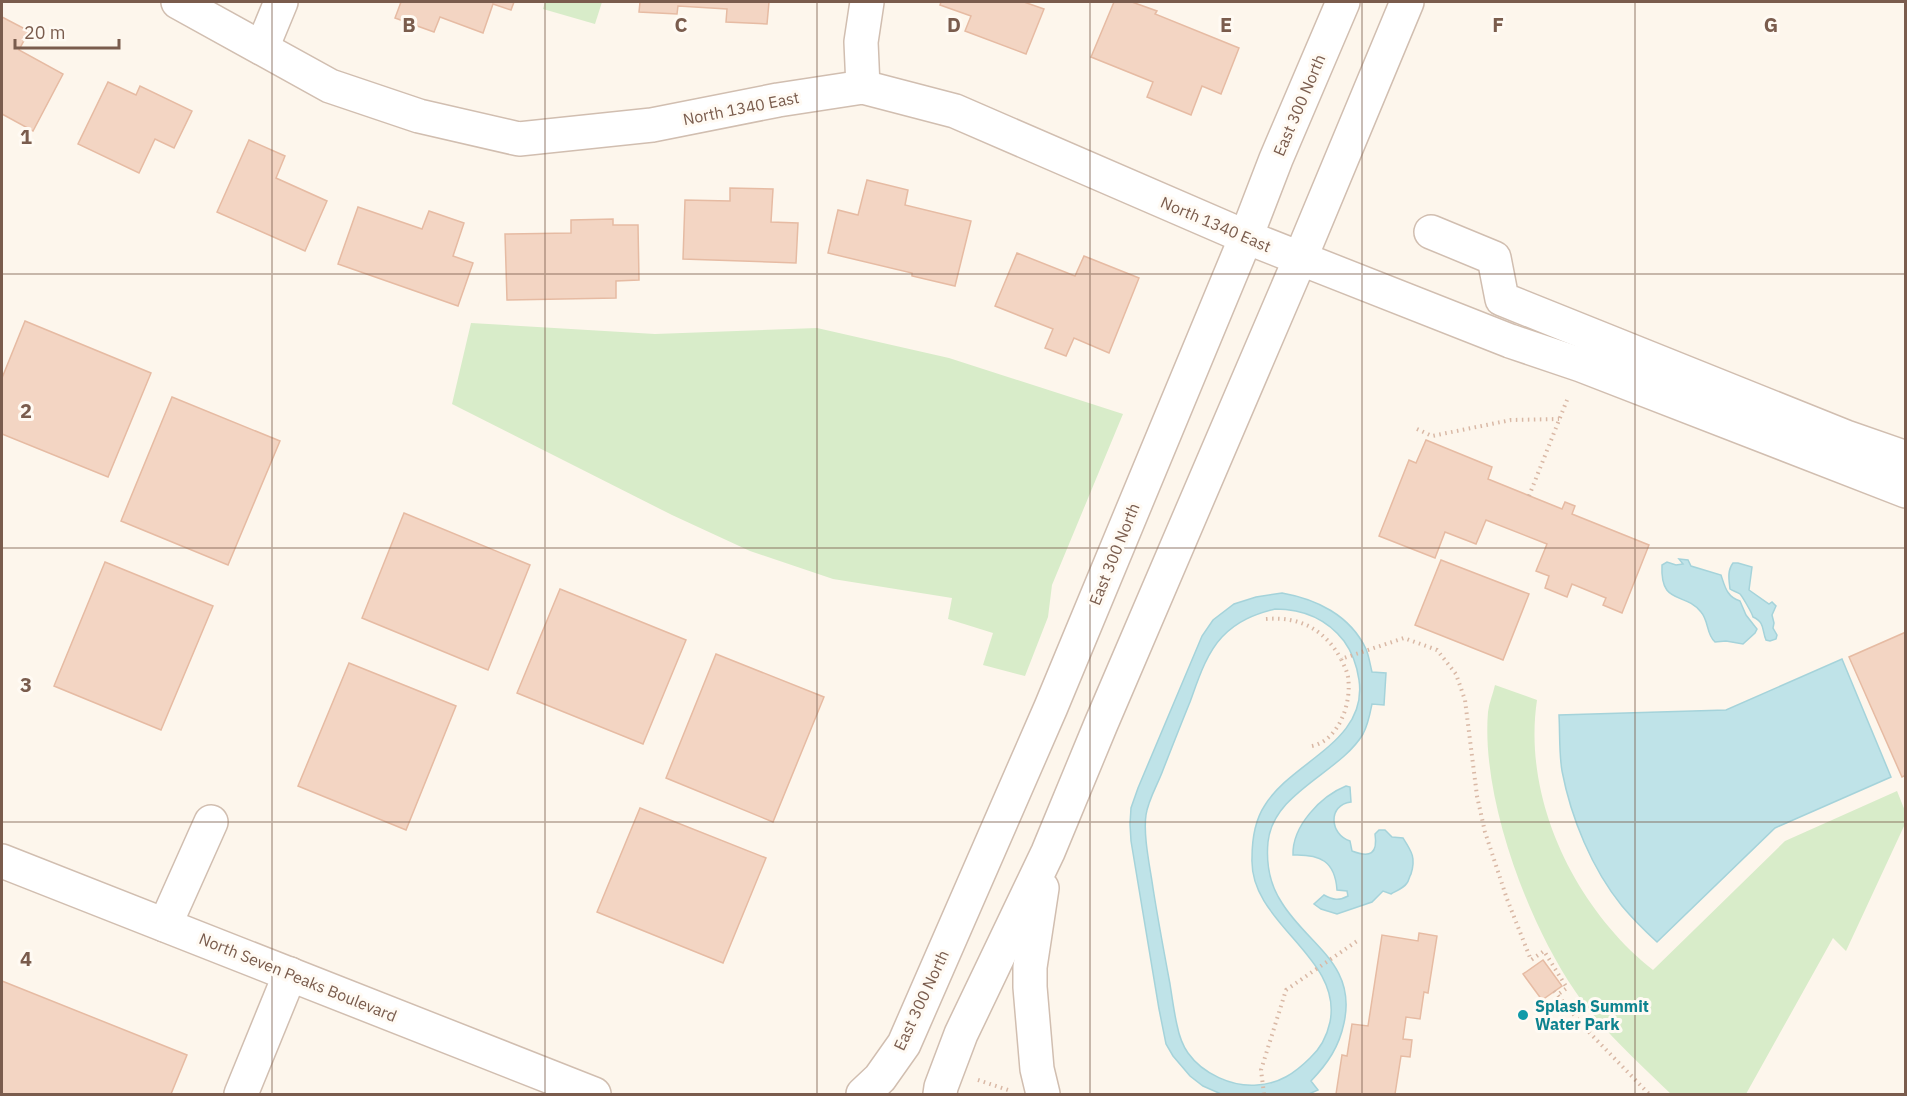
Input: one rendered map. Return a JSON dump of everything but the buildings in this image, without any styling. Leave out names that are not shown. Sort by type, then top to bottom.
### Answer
[{"type":"street","name":"North 1340 East","points":[[178,2],[330,86],[419,116],[519,139],[652,125],[778,100],[863,87],[955,111],[1300,259],[1905,491]]},
{"type":"street","points":[[262,48],[281,2]]},
{"type":"street","points":[[863,87],[861,42],[867,2]]},
{"type":"street","name":"East 300 North","points":[[863,1094],[880,1078],[904,1044],[1051,707],[1246,237],[1276,159],[1343,2]]},
{"type":"street","points":[[940,1095],[961,1035],[1048,852],[1407,2]]},
{"type":"street","points":[[1431,232],[1494,258],[1502,299],[1846,437],[1905,458]]},
{"type":"street","points":[[165,925],[211,822]]},
{"type":"street","points":[[1043,1095],[1037,1069],[1030,967],[1048,852]]},
{"type":"street","name":"North Seven Peaks Boulevard","points":[[2,861],[594,1095]]},
{"type":"street","points":[[241,1095],[290,974]]},
{"type":"street","points":[[863,1094],[874,1095]]},
{"type":"path","points":[[1529,496],[1567,400]]},
{"type":"path","points":[[1417,429],[1432,436],[1511,420],[1559,419]]},
{"type":"path","points":[[1266,619],[1297,620],[1308,625],[1330,642],[1341,659],[1348,680],[1343,716],[1330,737],[1321,744],[1312,746]]},
{"type":"path","points":[[1341,659],[1404,638],[1437,650],[1456,674],[1467,710],[1477,796],[1485,832],[1507,899],[1531,960],[1544,951],[1567,988],[1556,993],[1585,1028],[1649,1095]]},
{"type":"path","points":[[1264,1095],[1261,1070],[1286,990],[1360,939]]},
{"type":"path","points":[[972,1077],[1009,1090]]},
{"type":"green space","points":[[545,2],[602,2],[595,24],[543,9]]},
{"type":"green space","points":[[471,323],[655,334],[817,328],[949,358],[1123,414],[1052,585],[1048,617],[1025,676],[983,665],[993,633],[948,619],[952,598],[833,579],[750,551],[672,515],[452,404]]},
{"type":"green space","points":[[1495,685],[1537,700],[1535,738],[1538,776],[1547,813],[1561,850],[1579,884],[1600,916],[1625,945],[1653,970],[1785,841],[1897,791],[1905,811],[1905,824],[1846,951],[1833,938],[1746,1094],[1671,1094],[1620,1045],[1596,1018],[1575,991],[1557,962],[1525,894],[1500,819],[1492,782],[1488,746],[1488,712]]},
{"type":"water","points":[[1679,559],[1688,560],[1691,566],[1721,575],[1727,591],[1740,601],[1746,615],[1757,629],[1743,644],[1715,642],[1701,612],[1674,596],[1665,587],[1662,565],[1667,562],[1676,565],[1683,564]]},
{"type":"water","points":[[1733,563],[1752,567],[1749,590],[1769,604],[1772,602],[1776,606],[1772,615],[1776,639],[1766,640],[1760,621],[1753,617],[1740,594],[1730,589],[1729,572]]},
{"type":"water","points":[[1282,593],[1331,610],[1359,637],[1367,652],[1372,672],[1386,673],[1384,705],[1372,704],[1365,731],[1353,748],[1294,796],[1282,810],[1273,825],[1268,842],[1270,874],[1274,889],[1293,918],[1337,970],[1343,985],[1346,1003],[1339,1040],[1323,1068],[1311,1081],[1318,1090],[1309,1094],[1221,1094],[1203,1086],[1190,1076],[1173,1056],[1166,1044],[1159,1009],[1131,841],[1131,808],[1202,636],[1213,620],[1234,604],[1256,597]],"holes":[[[1285,609],[1313,616],[1329,626],[1344,641],[1352,654],[1357,670],[1359,701],[1352,720],[1340,735],[1277,790],[1265,805],[1256,824],[1252,851],[1255,881],[1265,902],[1323,978],[1330,999],[1330,1022],[1320,1046],[1298,1068],[1286,1077],[1272,1082],[1247,1085],[1228,1081],[1210,1073],[1194,1060],[1181,1040],[1155,900],[1145,823],[1151,798],[1211,651],[1222,637],[1240,622],[1268,611]]]},
{"type":"water","points":[[1842,659],[1891,777],[1775,828],[1657,942],[1630,916],[1611,892],[1584,842],[1571,807],[1562,771],[1559,715],[1726,710]]},
{"type":"water","points":[[1346,786],[1350,787],[1351,802],[1343,804],[1338,809],[1334,820],[1338,833],[1350,841],[1352,851],[1371,853],[1375,846],[1375,834],[1379,830],[1385,830],[1392,837],[1403,838],[1411,851],[1413,864],[1408,881],[1402,888],[1391,894],[1383,891],[1372,902],[1337,914],[1314,904],[1324,895],[1336,899],[1348,896],[1347,891],[1337,890],[1336,880],[1329,866],[1318,858],[1293,855],[1297,833],[1310,813],[1327,797]]},
{"type":"place","name":"Splash Summit Water Park","points":[[1523,1015]]}]
